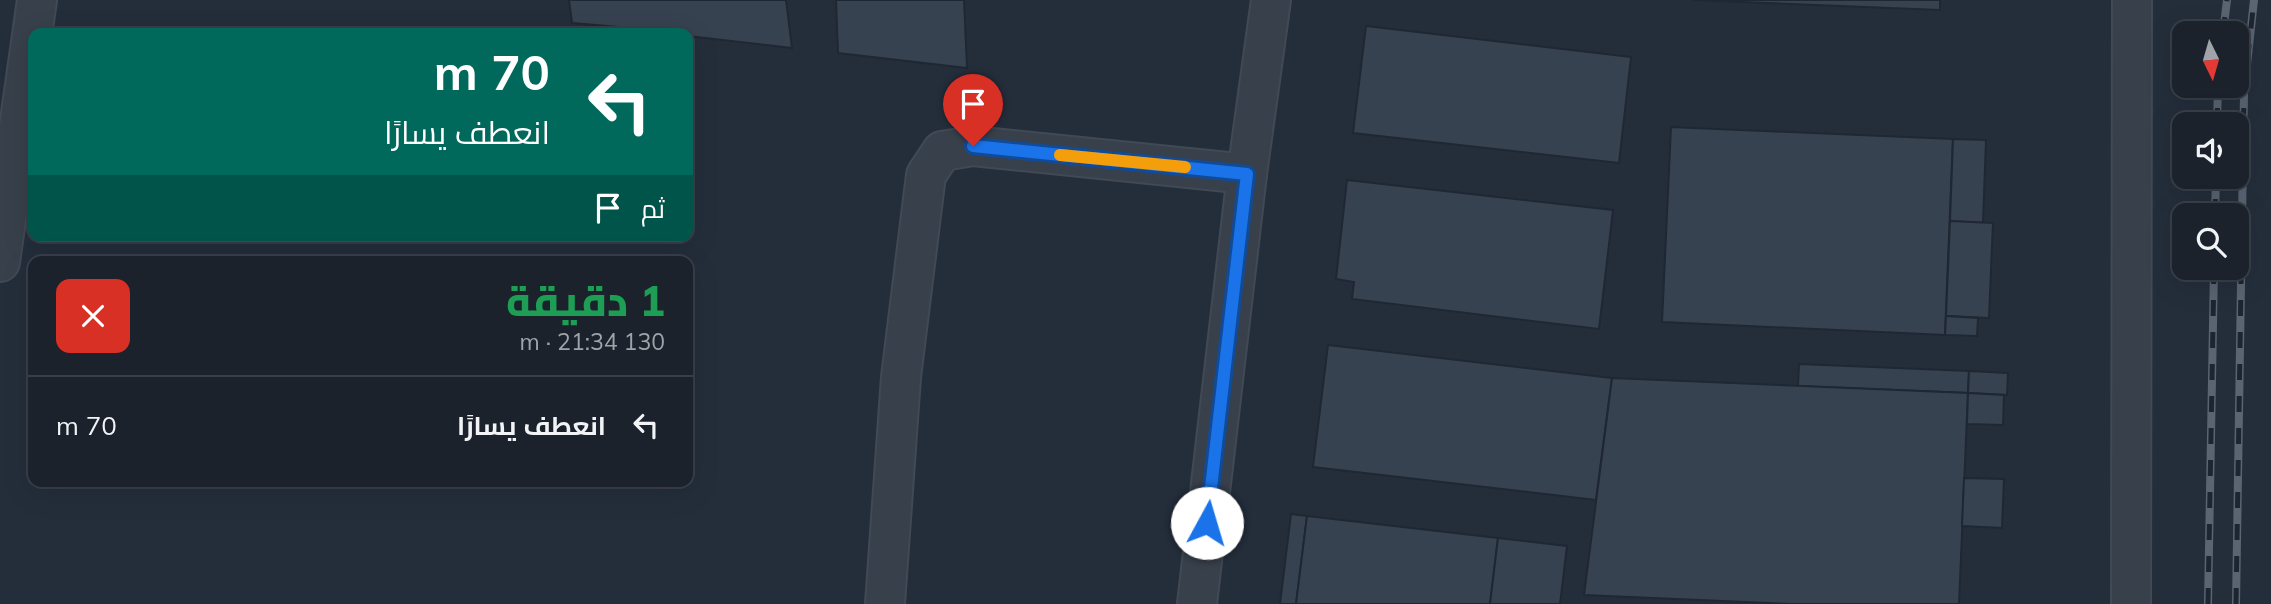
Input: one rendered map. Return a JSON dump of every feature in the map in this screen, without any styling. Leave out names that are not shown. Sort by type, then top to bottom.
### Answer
[{"type":"street","points":[[33,28],[37,0]]},
{"type":"street","points":[[1197,604],[1247,174],[1271,0]]},
{"type":"street","points":[[2131,604],[2132,0]]},
{"type":"street","points":[[0,262],[28,64]]},
{"type":"street","points":[[885,604],[901,377],[924,188],[926,175],[942,151],[973,146],[1247,174]]},
{"type":"building","points":[[569,0],[786,0],[792,48],[693,37],[693,28],[630,28],[572,23]]},
{"type":"building","points":[[836,0],[964,0],[967,68],[838,53]]},
{"type":"building","points":[[1693,0],[1940,0],[1940,10]]},
{"type":"building","points":[[1366,26],[1631,57],[1619,163],[1353,133]]},
{"type":"building","points":[[1671,127],[1953,139],[1945,335],[1662,322]]},
{"type":"building","points":[[1953,139],[1986,140],[1983,223],[1950,221]]},
{"type":"building","points":[[1347,180],[1613,210],[1599,329],[1352,299],[1354,282],[1336,279]]},
{"type":"building","points":[[1950,221],[1993,223],[1989,318],[1946,316]]},
{"type":"building","points":[[1946,316],[1978,318],[1977,336],[1945,335]]},
{"type":"building","points":[[1328,345],[1612,378],[1596,500],[1313,467]]},
{"type":"building","points":[[1799,364],[1969,371],[1968,393],[1798,386]]},
{"type":"building","points":[[1969,371],[2008,373],[2007,395],[1968,393]]},
{"type":"building","points":[[1612,378],[1968,393],[1959,604],[1792,604],[1584,595]]},
{"type":"building","points":[[1968,393],[2004,395],[2003,425],[1967,424]]},
{"type":"building","points":[[1964,478],[2004,479],[2002,528],[1962,526]]},
{"type":"building","points":[[1291,514],[1307,516],[1296,604],[1280,604]]},
{"type":"building","points":[[1307,516],[1498,538],[1490,604],[1296,604]]},
{"type":"building","points":[[1498,538],[1567,546],[1560,604],[1490,604]]},
{"type":"railway","points":[[2224,21],[2227,0]]},
{"type":"railway","points":[[2236,604],[2244,92],[2254,0]]},
{"type":"railway","points":[[2217,112],[2218,98]]},
{"type":"railway","points":[[2215,203],[2216,189]]},
{"type":"railway","points":[[2208,604],[2214,280]]},
{"type":"slow traffic","points":[[1060,155],[1185,167]]},
{"type":"route","points":[[973,146],[1247,174],[1207,523]]}]
